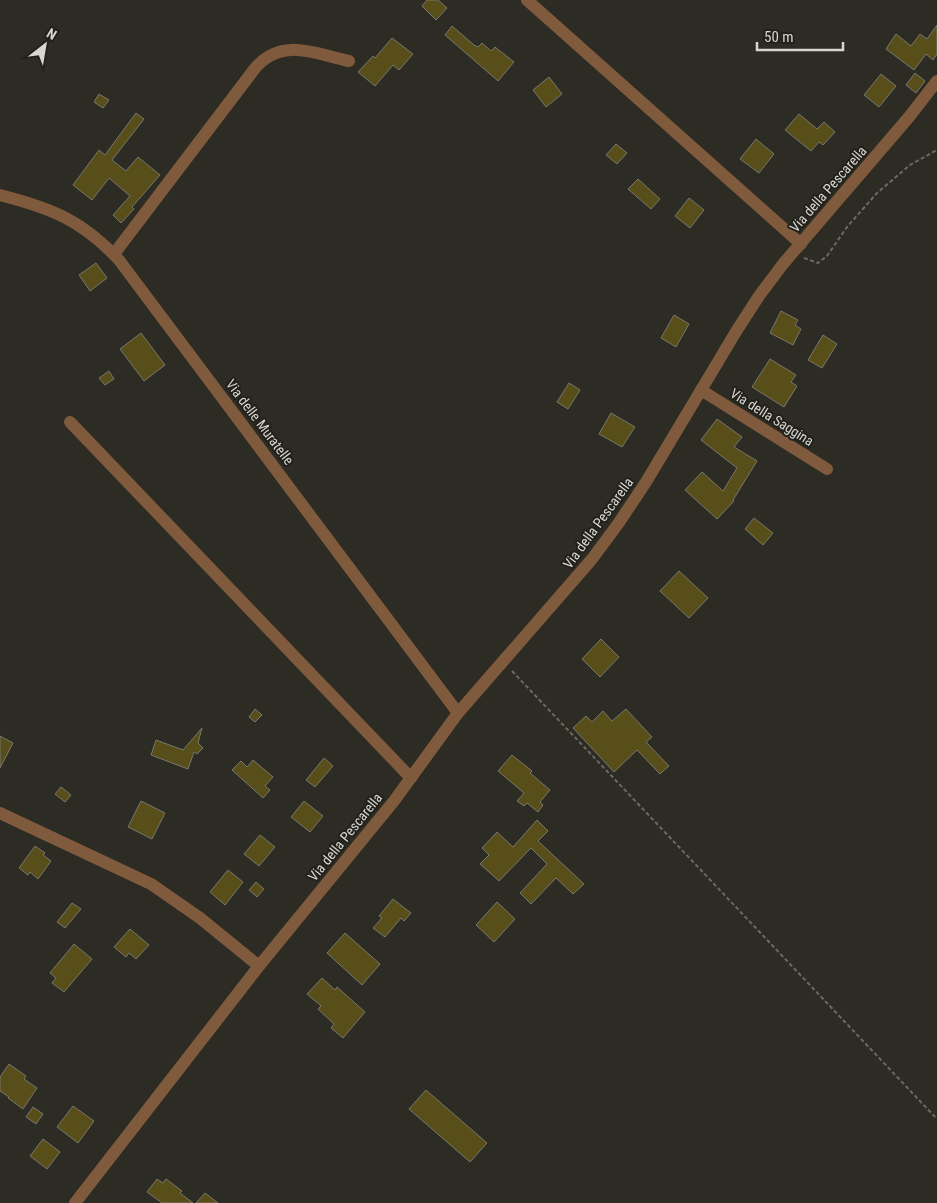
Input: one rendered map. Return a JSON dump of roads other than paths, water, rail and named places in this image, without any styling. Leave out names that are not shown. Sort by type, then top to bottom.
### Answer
[{"type":"street","points":[[527,0],[801,244]]},
{"type":"street","points":[[114,254],[263,59],[280,50],[292,49],[349,62]]},
{"type":"street","name":"Via della Pescarella","points":[[76,1203],[259,966],[377,822],[458,713],[566,591],[607,540],[646,482],[744,318],[771,280],[909,118],[937,81]]},
{"type":"street","name":"Via delle Muratelle","points":[[0,195],[36,205],[59,214],[86,230],[114,254],[458,713]]},
{"type":"street","name":"Via della Saggina","points":[[701,390],[827,469]]},
{"type":"street","points":[[70,422],[411,778]]},
{"type":"street","points":[[0,813],[151,884],[200,918],[259,966]]}]
